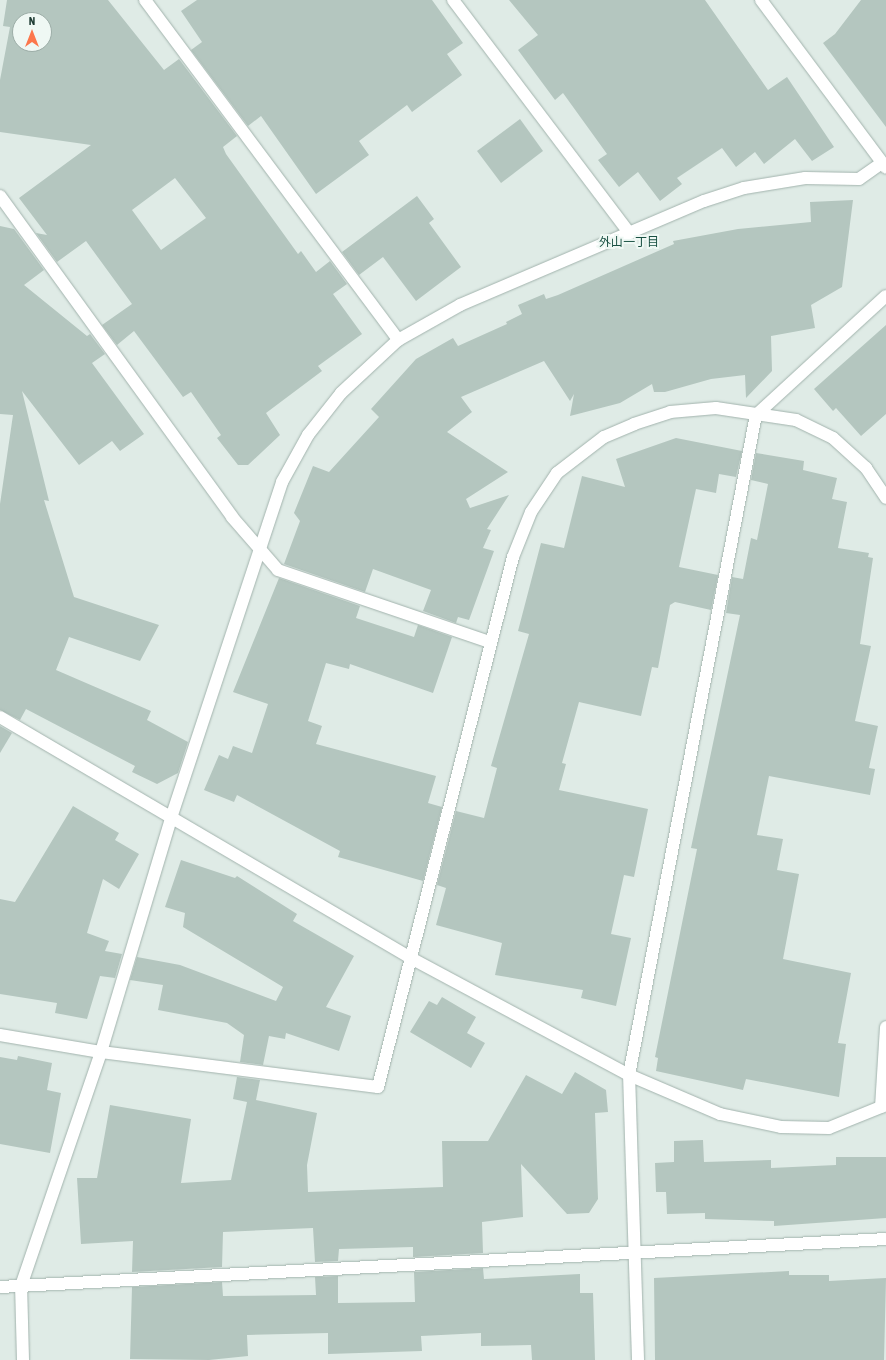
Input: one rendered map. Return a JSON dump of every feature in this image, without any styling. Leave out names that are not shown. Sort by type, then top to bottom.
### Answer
[{"type":"street","points":[[145,0],[398,340]]},
{"type":"street","points":[[453,0],[630,234]]},
{"type":"street","points":[[23,1360],[21,1286],[101,1052],[171,818],[282,482],[308,435],[341,393],[398,340],[460,305],[630,234],[704,201],[744,188],[805,178],[859,179],[884,165],[761,0]]},
{"type":"street","points":[[0,196],[259,551],[278,570],[490,642]]},
{"type":"street","points":[[638,1360],[629,1074],[756,415],[886,296]]},
{"type":"street","points":[[0,1035],[101,1052],[378,1088],[408,958],[513,557],[531,512],[557,473],[604,437],[670,412],[716,408],[796,420],[833,438],[866,468],[886,498]]},
{"type":"street","points":[[0,717],[408,958],[629,1074],[720,1114],[781,1127],[829,1128],[883,1106],[886,1027]]},
{"type":"street","points":[[0,1287],[886,1239]]},
{"type":"building","points":[[7,0],[108,0],[164,70],[179,59],[237,136],[223,147],[226,154],[298,254],[301,251],[316,272],[330,261],[347,284],[333,294],[362,334],[318,366],[322,371],[266,413],[280,435],[248,465],[238,465],[217,438],[221,435],[191,392],[183,397],[134,331],[117,345],[102,325],[132,304],[86,241],[57,262],[36,233],[47,235],[19,198],[91,145],[0,132],[0,80],[10,27],[3,26]],"holes":[[[175,178],[206,218],[161,250],[132,210]]]},
{"type":"building","points":[[197,0],[432,0],[463,43],[447,54],[462,75],[412,112],[407,105],[359,141],[369,155],[316,194],[261,116],[248,126],[191,50],[202,42],[181,11]]},
{"type":"building","points":[[509,0],[705,0],[768,90],[787,77],[834,147],[812,161],[795,139],[764,164],[755,152],[736,167],[722,148],[677,178],[682,184],[660,201],[638,172],[619,187],[598,160],[607,154],[563,93],[555,100],[518,50],[538,35]]},
{"type":"building","points":[[861,0],[886,0],[886,127],[823,43],[835,34]]},
{"type":"building","points":[[520,119],[543,151],[501,183],[477,151]]},
{"type":"building","points":[[417,196],[434,219],[429,223],[461,267],[416,301],[383,257],[359,275],[342,252]]},
{"type":"building","points":[[853,200],[842,287],[811,305],[815,328],[771,336],[772,371],[746,398],[745,375],[711,379],[665,392],[654,392],[652,384],[620,403],[570,416],[574,394],[570,401],[544,361],[461,397],[472,412],[447,432],[508,472],[466,499],[470,508],[509,495],[487,529],[491,530],[483,548],[494,551],[469,620],[458,617],[456,623],[423,611],[431,590],[373,569],[365,592],[284,564],[300,521],[294,513],[313,466],[329,472],[379,417],[371,409],[416,359],[453,338],[458,346],[507,324],[506,322],[522,314],[518,305],[544,294],[546,299],[558,295],[674,244],[673,241],[738,229],[811,222],[810,202]]},
{"type":"building","points":[[0,226],[14,229],[44,270],[24,285],[87,336],[90,334],[105,354],[92,363],[144,434],[120,451],[112,441],[79,465],[22,391],[49,501],[44,500],[74,597],[159,625],[140,661],[69,637],[56,670],[151,711],[147,720],[188,742],[178,773],[157,784],[132,772],[135,766],[26,709],[20,720],[0,710],[0,504],[13,415],[0,414]]},
{"type":"building","points":[[886,325],[886,414],[861,436],[836,408],[833,411],[814,389]]},
{"type":"building","points":[[676,438],[742,451],[736,477],[719,474],[716,493],[696,489],[679,567],[718,575],[711,610],[675,602],[670,605],[658,668],[652,667],[641,716],[579,702],[562,763],[566,764],[559,790],[648,809],[634,877],[624,875],[611,934],[631,938],[616,1006],[581,998],[583,990],[495,975],[502,943],[436,925],[446,888],[437,885],[456,811],[484,818],[497,768],[491,766],[529,634],[518,631],[541,543],[564,548],[582,476],[625,487],[616,459]]},
{"type":"building","points":[[756,453],[804,461],[803,470],[837,478],[832,499],[847,502],[838,548],[869,553],[868,557],[873,558],[860,644],[871,646],[855,721],[878,726],[869,768],[875,769],[870,795],[769,776],[757,835],[783,839],[777,870],[799,874],[783,959],[851,973],[838,1043],[846,1044],[839,1097],[746,1079],[743,1090],[656,1071],[658,1058],[655,1057],[697,849],[691,848],[740,615],[726,613],[732,577],[743,579],[751,538],[757,540],[768,484],[751,480]]},
{"type":"building","points":[[279,578],[360,606],[356,618],[414,637],[418,625],[452,637],[433,693],[350,664],[349,669],[326,663],[308,721],[322,726],[316,744],[436,776],[428,803],[442,807],[423,881],[338,857],[340,851],[237,795],[234,802],[204,790],[219,755],[228,759],[233,746],[252,753],[268,704],[233,692]]},
{"type":"building","points":[[0,726],[12,733],[0,753]]},
{"type":"building","points":[[73,806],[119,833],[115,840],[139,854],[119,889],[103,879],[87,933],[109,941],[105,951],[122,954],[115,978],[100,976],[87,1019],[55,1013],[57,1003],[0,994],[0,899],[15,902]]},
{"type":"building","points":[[181,860],[235,878],[237,876],[297,914],[293,921],[354,956],[326,1007],[351,1016],[339,1051],[286,1033],[285,1039],[269,1036],[263,1065],[240,1062],[244,1035],[227,1023],[158,1010],[163,985],[130,980],[137,957],[180,965],[276,1001],[283,987],[183,927],[185,913],[165,907]]},
{"type":"building","points":[[442,997],[476,1017],[467,1033],[485,1043],[471,1068],[410,1032],[429,1001],[437,1005]]},
{"type":"building","points":[[18,1056],[52,1063],[47,1090],[61,1093],[50,1153],[0,1144],[0,1057],[17,1060]]},
{"type":"building","points":[[575,1072],[606,1090],[608,1112],[595,1113],[598,1199],[589,1213],[567,1214],[521,1164],[523,1217],[482,1222],[483,1253],[413,1257],[413,1247],[339,1249],[338,1261],[315,1262],[313,1228],[223,1232],[222,1267],[132,1272],[133,1241],[81,1244],[77,1178],[97,1178],[110,1105],[191,1119],[181,1183],[231,1180],[247,1102],[233,1099],[237,1077],[260,1080],[256,1100],[317,1113],[307,1165],[308,1192],[443,1187],[442,1141],[488,1141],[526,1075],[562,1094]]},
{"type":"building","points":[[703,1140],[704,1162],[771,1160],[771,1168],[836,1165],[836,1157],[886,1157],[886,1218],[774,1226],[774,1221],[705,1219],[705,1213],[667,1214],[666,1192],[656,1192],[655,1163],[674,1162],[674,1141]]},
{"type":"building","points":[[483,1268],[484,1279],[580,1274],[580,1293],[593,1293],[595,1360],[532,1360],[531,1345],[481,1346],[481,1333],[421,1336],[422,1351],[328,1354],[328,1333],[247,1335],[248,1356],[209,1360],[130,1359],[132,1287],[222,1282],[223,1296],[316,1295],[315,1277],[338,1276],[338,1303],[415,1302],[414,1272]]},
{"type":"building","points":[[789,1271],[789,1275],[829,1275],[829,1281],[886,1278],[884,1360],[655,1360],[654,1278]]},
{"type":"district","name":"外山一丁目","points":[[629,243]]}]
